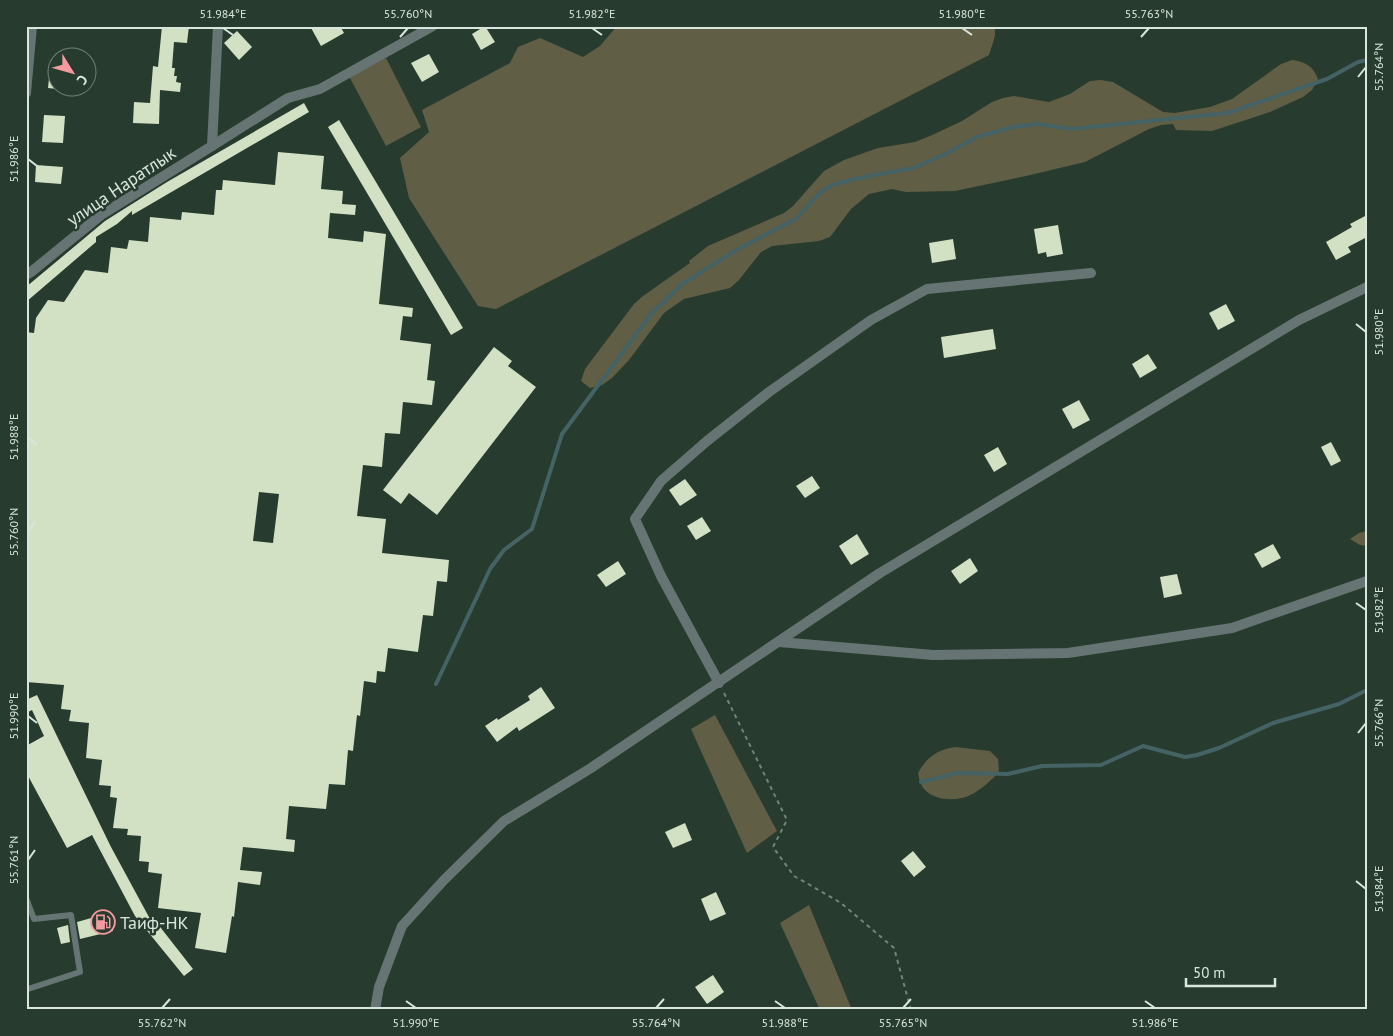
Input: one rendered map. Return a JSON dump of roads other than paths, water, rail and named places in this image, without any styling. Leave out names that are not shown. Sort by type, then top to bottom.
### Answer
[{"type":"street","points":[[26,93],[32,26]]},
{"type":"street","points":[[212,146],[218,26]]},
{"type":"street","name":"улица Наратлык","points":[[26,275],[101,215],[288,98],[320,89],[433,26]]},
{"type":"street","points":[[719,683],[660,576],[635,519],[661,481],[707,441],[769,392],[871,320],[928,289],[1091,273]]},
{"type":"street","points":[[375,1010],[379,987],[402,926],[444,880],[504,821],[592,768],[880,573],[1299,320],[1367,287]]},
{"type":"street","points":[[779,642],[933,655],[1068,652],[1232,628],[1367,581]]},
{"type":"lane","points":[[26,898],[34,920],[71,915],[80,972],[28,989],[26,988]]},
{"type":"waterway","points":[[436,684],[490,569],[504,550],[532,529],[562,434],[651,314],[682,284],[735,251],[797,218],[822,191],[832,185],[913,168],[946,154],[977,137],[1013,127],[1037,124],[1072,129],[1227,113],[1327,79],[1358,62],[1367,60]]},
{"type":"waterway","points":[[921,782],[957,773],[1008,774],[1042,766],[1101,765],[1143,746],[1185,757],[1197,755],[1219,748],[1273,723],[1339,704],[1367,690]]},
{"type":"place","name":"Таиф-НК","points":[[103,922]]}]
